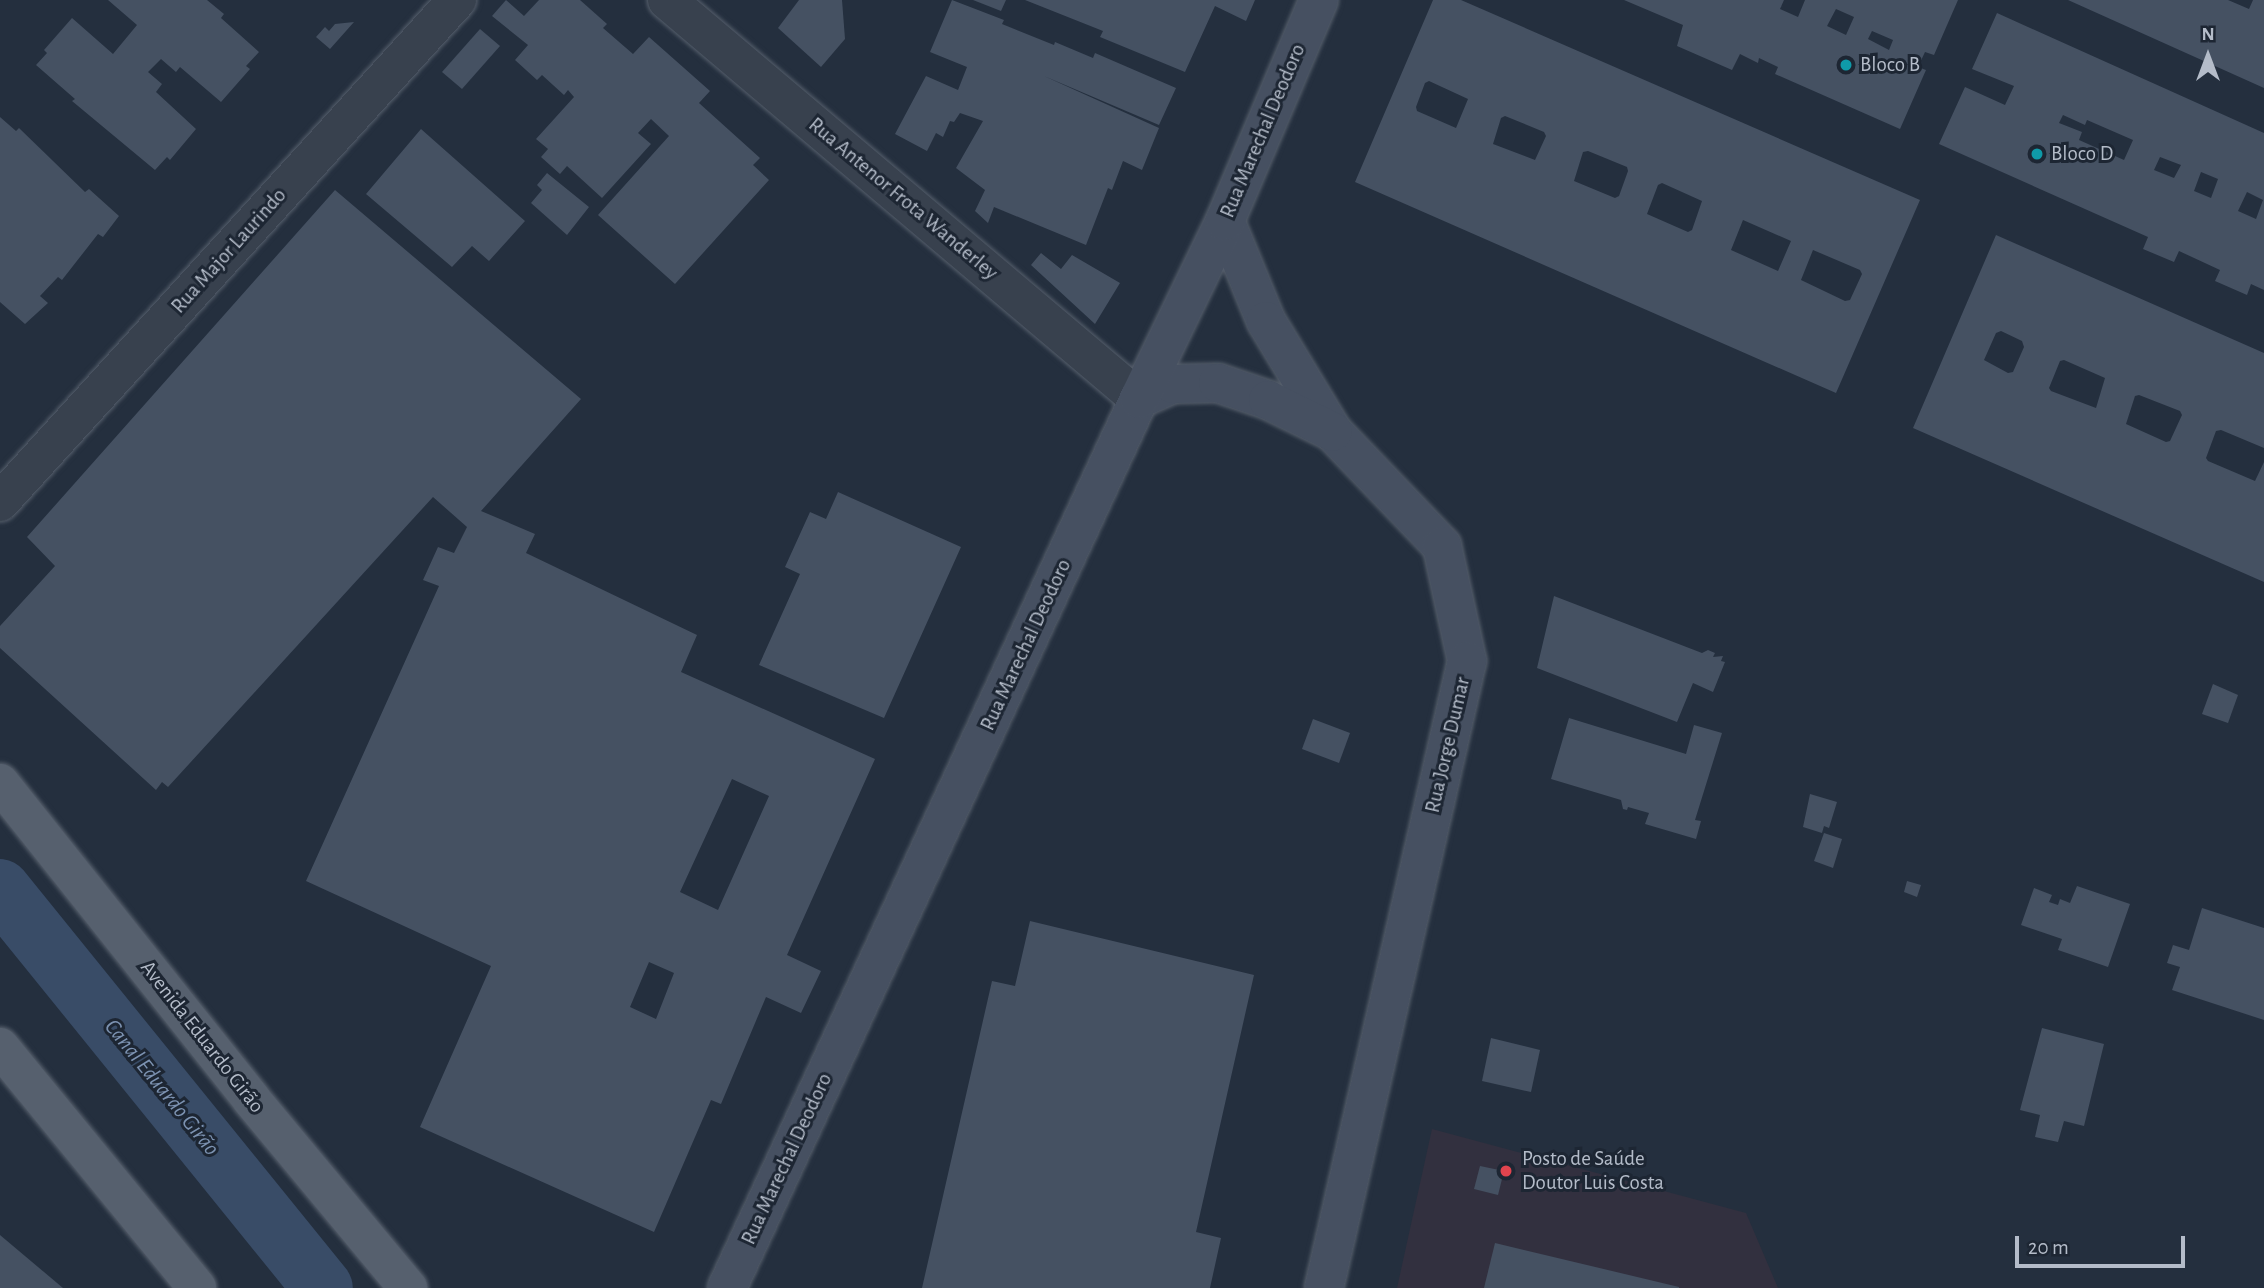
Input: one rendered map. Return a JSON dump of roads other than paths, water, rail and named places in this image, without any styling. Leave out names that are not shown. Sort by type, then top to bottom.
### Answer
[{"type":"main road","name":"Avenida Eduardo Girão","points":[[0,783],[251,1099],[408,1288]]},
{"type":"main road","points":[[0,1047],[197,1288]]},
{"type":"street","name":"Rua Major Laurindo","points":[[0,502],[457,0]]},
{"type":"street","name":"Rua Antenor Frota Wanderley","points":[[667,0],[1139,399]]},
{"type":"street","name":"Rua Marechal Deodoro","points":[[727,1288],[1139,399],[1225,221],[1319,0]]},
{"type":"street","name":"Rua Jorge Dumar","points":[[1225,221],[1266,321],[1333,432],[1442,546],[1467,661],[1324,1288]]},
{"type":"street","points":[[1139,399],[1173,384],[1218,383],[1268,400],[1333,432]]},
{"type":"waterway","name":"Canal Eduardo Girão","points":[[0,889],[323,1288]]},
{"type":"place","name":"Bloco B","points":[[1846,65]]},
{"type":"place","name":"Bloco D","points":[[2037,154]]},
{"type":"place","name":"Posto de Saúde Doutor Luis Costa","points":[[1506,1171]]}]
